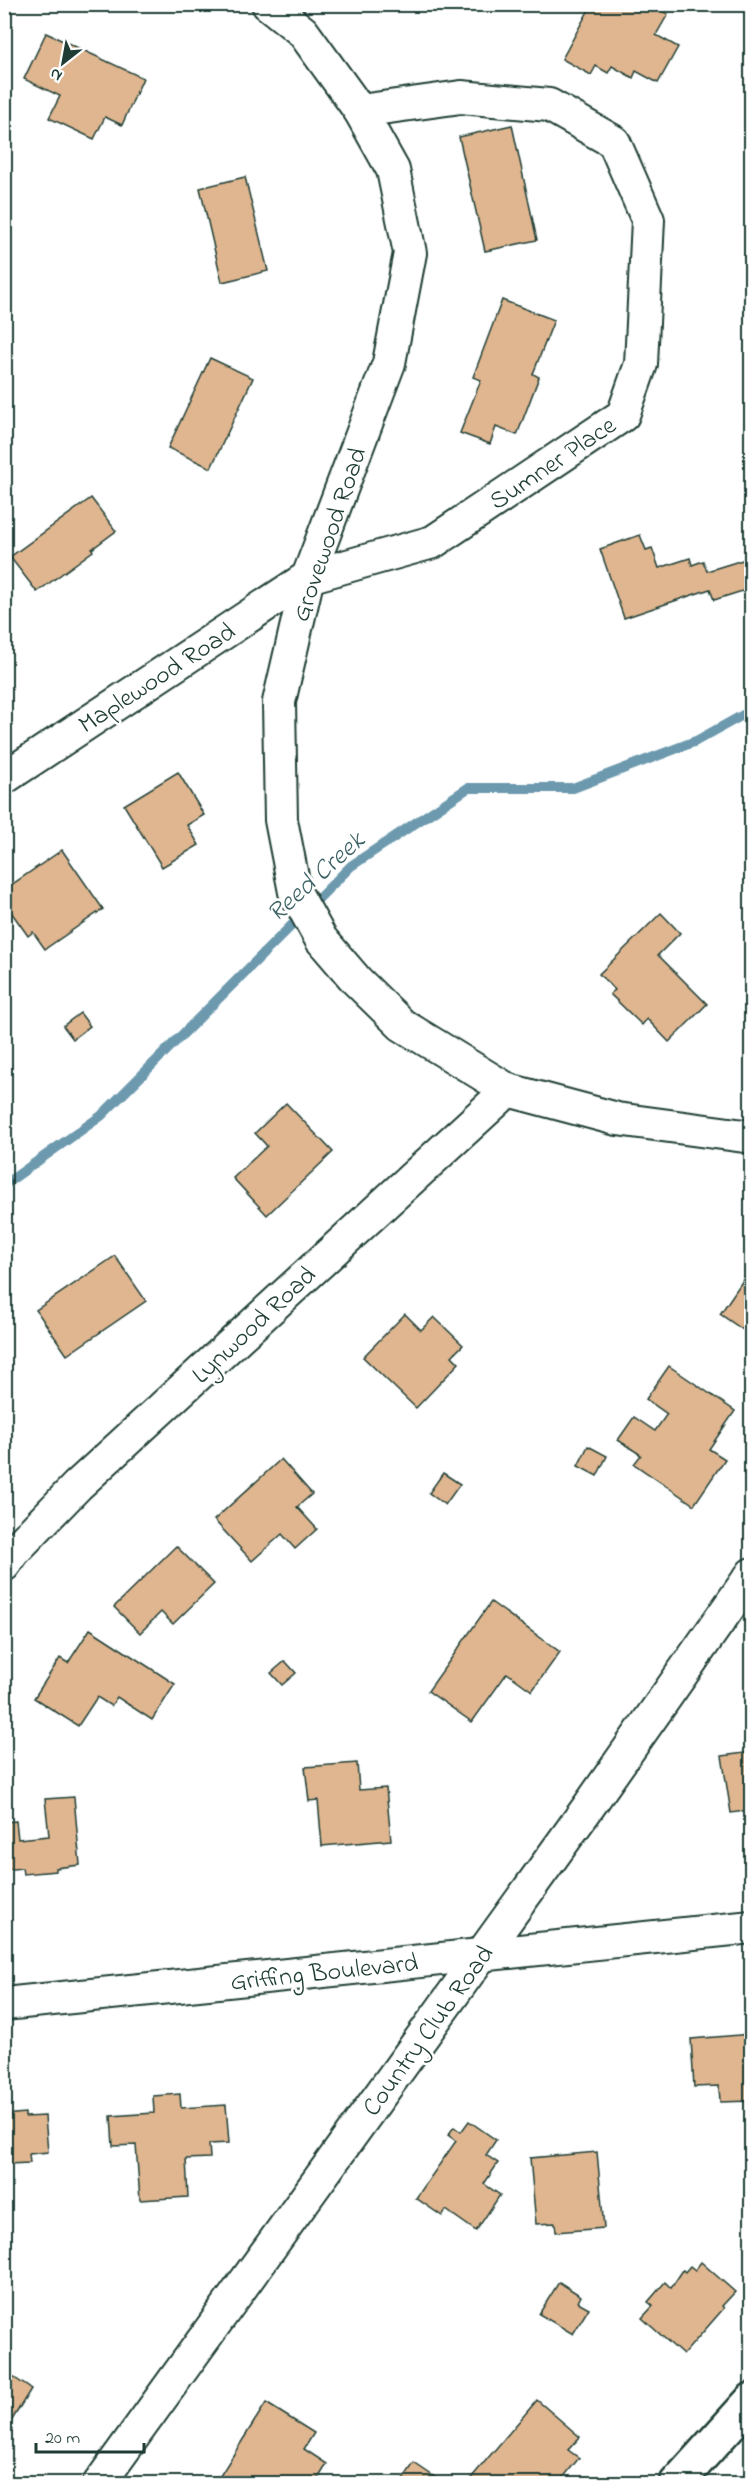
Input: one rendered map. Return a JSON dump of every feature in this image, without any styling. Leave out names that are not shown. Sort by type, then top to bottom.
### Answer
[{"type":"street","name":"Grovewood Road","points":[[268,4],[303,32],[360,111],[393,170],[410,253],[389,363],[308,577],[279,702],[281,820],[295,892],[321,939],[357,981],[402,1025],[508,1090],[617,1119],[752,1137]]},
{"type":"street","name":"Sumner Place","points":[[308,577],[433,542],[623,415],[641,364],[648,220],[614,142],[549,105],[461,97],[360,111]]},
{"type":"street","name":"Maplewood Road","points":[[4,778],[308,577]]},
{"type":"street","name":"Lynwood Road","points":[[4,1565],[14,1551],[77,1486],[508,1090]]},
{"type":"street","name":"Country Club Road","points":[[99,2484],[481,1955],[752,1574]]},
{"type":"street","name":"Griffing Boulevard","points":[[4,2004],[752,1927]]},
{"type":"street","points":[[676,2484],[752,2400]]},
{"type":"building","points":[[592,4],[649,4],[668,14],[656,35],[678,47],[658,83],[636,71],[633,78],[612,66],[608,73],[596,66],[591,75],[562,59]]},
{"type":"building","points":[[46,33],[143,78],[122,125],[105,117],[94,139],[49,118],[60,96],[24,79]]},
{"type":"building","points":[[512,125],[537,240],[485,251],[459,137]]},
{"type":"building","points":[[245,177],[268,271],[222,282],[200,188]]},
{"type":"building","points":[[502,300],[554,320],[533,374],[539,377],[517,435],[496,427],[490,444],[460,433],[481,380],[473,377]]},
{"type":"building","points":[[210,358],[253,378],[211,468],[168,448]]},
{"type":"building","points":[[91,498],[116,531],[37,592],[10,557]]},
{"type":"building","points":[[640,535],[646,550],[652,548],[659,568],[690,558],[692,565],[703,561],[707,571],[752,557],[752,588],[714,600],[710,589],[624,618],[600,549]]},
{"type":"building","points":[[178,772],[204,815],[187,825],[199,845],[162,867],[124,805]]},
{"type":"building","points":[[62,850],[103,909],[45,949],[33,932],[28,936],[4,902],[4,890]]},
{"type":"building","points":[[661,913],[680,933],[658,955],[707,1004],[669,1042],[647,1019],[642,1025],[610,994],[615,990],[599,974]]},
{"type":"building","points":[[80,1013],[90,1026],[73,1039],[63,1026]]},
{"type":"building","points":[[286,1103],[333,1152],[267,1215],[233,1178],[267,1146],[255,1133]]},
{"type":"building","points":[[115,1256],[146,1301],[67,1355],[36,1310]]},
{"type":"building","points":[[743,1280],[752,1286],[752,1336],[720,1314]]},
{"type":"building","points":[[405,1314],[421,1330],[434,1317],[463,1345],[452,1356],[459,1363],[416,1408],[363,1357]]},
{"type":"building","points":[[669,1366],[735,1411],[709,1449],[725,1459],[694,1505],[634,1464],[641,1455],[618,1440],[634,1417],[655,1431],[667,1414],[646,1399]]},
{"type":"building","points":[[588,1446],[607,1456],[597,1476],[578,1466]]},
{"type":"building","points":[[281,1459],[312,1494],[297,1507],[317,1529],[295,1549],[282,1534],[252,1561],[214,1520]]},
{"type":"building","points":[[443,1473],[460,1484],[445,1505],[429,1493]]},
{"type":"building","points":[[176,1546],[214,1584],[173,1624],[161,1612],[140,1633],[114,1607]]},
{"type":"building","points":[[491,1602],[560,1652],[532,1691],[507,1673],[472,1722],[428,1691]]},
{"type":"building","points":[[90,1629],[175,1684],[152,1720],[117,1697],[111,1706],[97,1697],[78,1726],[34,1698],[60,1658],[68,1663]]},
{"type":"building","points":[[285,1661],[296,1673],[282,1685],[271,1673]]},
{"type":"building","points":[[752,1752],[752,1810],[731,1813],[722,1756]]},
{"type":"building","points":[[357,1763],[359,1790],[386,1788],[391,1840],[322,1846],[318,1800],[309,1801],[305,1767]]},
{"type":"building","points":[[74,1797],[80,1865],[56,1868],[56,1871],[23,1874],[22,1868],[4,1870],[4,1822],[16,1821],[18,1839],[49,1836],[45,1799]]},
{"type":"building","points":[[752,2034],[752,2101],[720,2102],[719,2086],[694,2087],[691,2039]]},
{"type":"building","points":[[180,2094],[181,2108],[226,2105],[229,2143],[209,2144],[210,2158],[186,2159],[188,2197],[140,2200],[136,2145],[113,2146],[111,2116],[154,2113],[153,2096]]},
{"type":"building","points":[[25,2113],[25,2117],[45,2116],[48,2152],[29,2154],[30,2163],[7,2164],[8,2176],[4,2177],[4,2115]]},
{"type":"building","points":[[469,2121],[496,2140],[486,2155],[498,2163],[484,2184],[500,2195],[476,2231],[446,2210],[442,2216],[416,2198],[456,2141],[448,2135],[454,2127],[461,2132]]},
{"type":"building","points":[[597,2152],[604,2228],[556,2232],[555,2223],[536,2224],[530,2158]]},
{"type":"building","points":[[701,2262],[735,2292],[683,2355],[642,2318],[653,2306],[648,2302],[665,2282],[671,2288],[683,2270],[685,2272],[690,2266],[695,2270]]},
{"type":"building","points":[[559,2282],[581,2296],[578,2302],[589,2308],[573,2334],[539,2314]]},
{"type":"building","points":[[4,2371],[31,2389],[4,2433]]},
{"type":"building","points":[[537,2400],[580,2437],[568,2450],[579,2458],[558,2484],[466,2484]]},
{"type":"building","points":[[266,2403],[314,2433],[304,2449],[327,2464],[315,2484],[225,2484],[218,2479]]},
{"type":"building","points":[[414,2463],[445,2484],[400,2484]]},
{"type":"waterway","name":"Reed Creek","points":[[4,1185],[101,1116],[351,866],[468,788],[573,788],[696,741],[752,710]]}]
